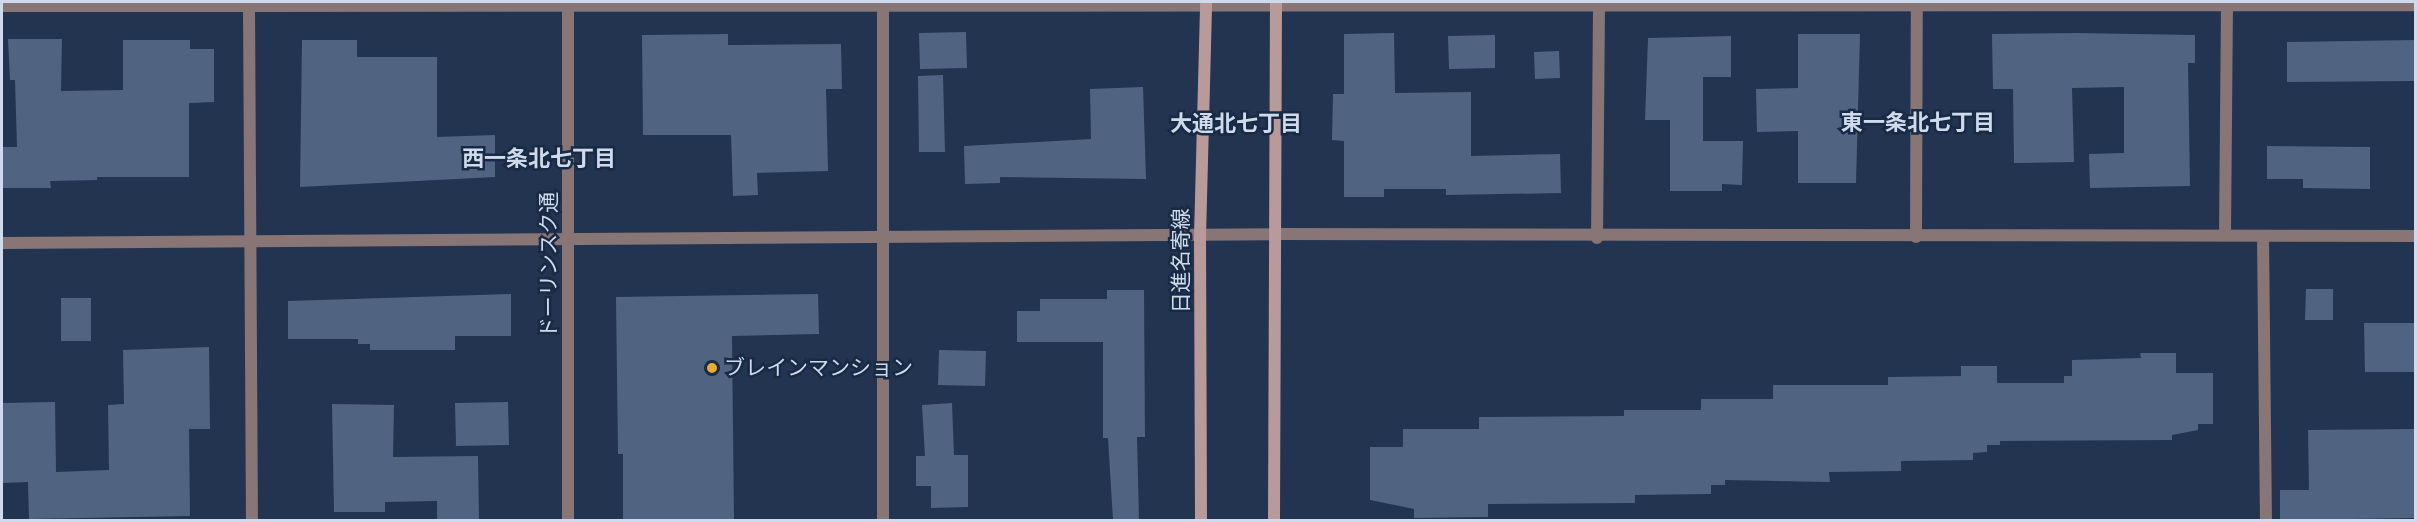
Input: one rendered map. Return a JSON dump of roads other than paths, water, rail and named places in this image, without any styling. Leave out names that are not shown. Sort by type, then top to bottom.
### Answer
[{"type":"main road","name":"日進名寄線","points":[[1201,520],[1200,237],[1206,4]]},
{"type":"main road","points":[[1274,520],[1275,5]]},
{"type":"street","points":[[2,6],[568,9],[1206,4],[1599,7],[2322,3],[2415,5]]},
{"type":"street","points":[[2225,235],[2227,5]]},
{"type":"street","points":[[249,6],[253,244],[252,520]]},
{"type":"street","points":[[883,6],[883,520]]},
{"type":"street","points":[[1916,237],[1917,6]]},
{"type":"street","points":[[1597,238],[1599,7]]},
{"type":"street","name":"ドーリンスク通","points":[[568,9],[568,520]]},
{"type":"street","points":[[2,243],[253,244],[1200,237],[1276,234],[1597,238],[2415,236]]},
{"type":"street","points":[[2263,237],[2266,520]]},
{"type":"place","name":"ブレインマンション","points":[[712,368]]},
{"type":"district","name":"東一条北七丁目","points":[[1918,123]]},
{"type":"district","name":"大通北七丁目","points":[[1236,124]]},
{"type":"district","name":"西一条北七丁目","points":[[539,159]]}]
